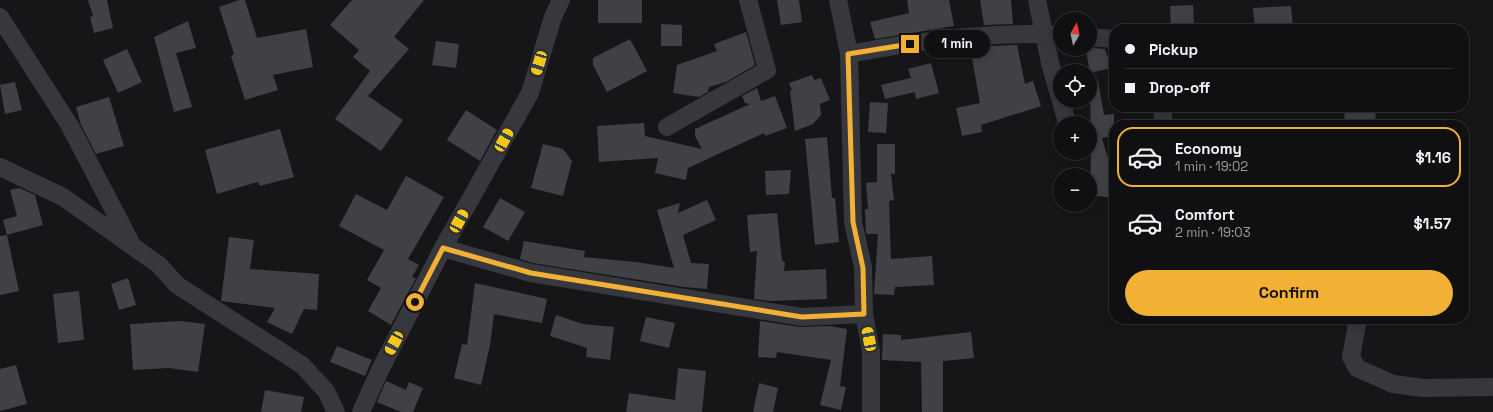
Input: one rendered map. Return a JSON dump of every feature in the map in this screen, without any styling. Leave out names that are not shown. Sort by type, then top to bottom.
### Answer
[{"type":"street","points":[[361,412],[380,370],[443,248],[530,93],[553,17],[561,0]]},
{"type":"street","points":[[667,128],[767,70],[748,0]]},
{"type":"street","points":[[838,0],[848,54],[853,222],[863,268],[864,314],[871,351],[871,412]]},
{"type":"street","points":[[1037,0],[1052,35],[1056,64]]},
{"type":"street","points":[[0,17],[70,126],[133,248]]},
{"type":"street","points":[[848,54],[879,48],[1003,33],[1052,35]]},
{"type":"street","points":[[1097,38],[1109,39]]},
{"type":"street","points":[[0,167],[63,198],[101,223],[158,265],[177,286],[302,365],[326,391],[336,412]]},
{"type":"street","points":[[443,248],[531,273],[802,317],[864,314]]},
{"type":"street","points":[[1357,324],[1351,357],[1357,368],[1393,384],[1423,388],[1493,386]]},
{"type":"building","points":[[88,0],[107,0],[113,28],[94,33],[90,17],[93,16]]},
{"type":"building","points":[[239,0],[245,0],[257,38],[306,29],[313,67],[273,75],[278,90],[245,100],[231,56],[234,54],[219,7]]},
{"type":"building","points":[[352,0],[424,0],[394,37],[409,49],[368,96],[403,120],[381,151],[335,119],[370,71],[353,57],[359,50],[330,25]]},
{"type":"building","points":[[598,0],[642,0],[642,23],[598,23]]},
{"type":"building","points":[[777,0],[799,0],[802,22],[781,25]]},
{"type":"building","points":[[907,0],[949,0],[954,26],[875,39],[870,22],[909,13]]},
{"type":"building","points":[[980,0],[1011,0],[1013,24],[984,25]]},
{"type":"building","points":[[1193,5],[1194,24],[1171,24],[1170,6]]},
{"type":"building","points":[[1291,6],[1293,24],[1255,24],[1253,8]]},
{"type":"building","points":[[188,21],[196,48],[176,53],[192,107],[174,112],[154,37]]},
{"type":"building","points":[[661,24],[682,25],[682,46],[661,46]]},
{"type":"building","points":[[746,32],[755,65],[726,82],[709,87],[708,92],[699,97],[673,93],[677,65],[717,51],[714,44]]},
{"type":"building","points":[[630,39],[647,71],[607,92],[593,65],[593,58]]},
{"type":"building","points":[[436,41],[459,44],[456,68],[432,65]]},
{"type":"building","points":[[1017,45],[1025,84],[1033,81],[1041,106],[981,125],[982,132],[962,136],[956,108],[980,103],[970,47]]},
{"type":"building","points":[[1097,48],[1105,49],[1109,62],[1109,68],[1097,71],[1097,64],[1088,64],[1087,56],[1097,56]]},
{"type":"building","points":[[127,49],[142,82],[118,93],[103,60]]},
{"type":"building","points":[[931,63],[939,93],[916,99],[915,92],[885,99],[881,85],[911,78],[908,69]]},
{"type":"building","points":[[812,75],[814,80],[821,78],[830,100],[820,104],[821,115],[813,124],[795,131],[790,91],[792,90],[789,83]]},
{"type":"building","points":[[1098,81],[1104,115],[1114,114],[1114,120],[1109,120],[1109,137],[1102,138],[1109,161],[1109,197],[1097,196],[1097,168],[1091,168],[1091,160],[1097,160],[1097,116],[1090,116],[1090,108],[1097,108]]},
{"type":"building","points":[[15,82],[22,110],[5,114],[0,85]]},
{"type":"building","points":[[757,88],[761,101],[775,96],[787,128],[765,136],[764,133],[688,168],[686,180],[655,173],[658,158],[599,162],[597,126],[644,123],[645,136],[702,149],[695,136],[695,129],[750,104],[745,103],[742,96]]},
{"type":"building","points":[[109,97],[124,146],[96,154],[81,125],[76,107]]},
{"type":"building","points":[[870,102],[888,103],[886,133],[868,132]]},
{"type":"building","points":[[466,110],[497,130],[480,161],[447,140]]},
{"type":"building","points":[[1345,112],[1376,112],[1375,120],[1344,120]]},
{"type":"building","points":[[280,129],[294,177],[260,186],[258,182],[217,194],[205,150]]},
{"type":"building","points":[[827,137],[832,198],[835,198],[839,242],[815,245],[805,139]]},
{"type":"building","points":[[543,144],[563,149],[572,161],[563,196],[531,188]]},
{"type":"building","points":[[877,144],[895,144],[895,174],[891,174],[894,200],[889,201],[891,259],[932,256],[934,285],[895,287],[894,295],[874,294],[878,234],[866,233],[865,209],[868,209],[866,183],[877,182]]},
{"type":"building","points":[[791,170],[789,194],[766,195],[765,171]]},
{"type":"building","points":[[406,176],[444,197],[408,259],[419,265],[412,277],[416,278],[391,325],[368,311],[381,288],[367,280],[384,250],[339,226],[356,194],[387,210]]},
{"type":"building","points":[[19,188],[35,195],[43,225],[7,235],[3,220],[17,216],[10,190]]},
{"type":"building","points":[[500,198],[525,212],[508,241],[483,227]]},
{"type":"building","points":[[707,200],[716,220],[683,235],[691,263],[709,264],[707,289],[684,287],[533,263],[520,259],[524,241],[585,251],[584,257],[636,262],[674,268],[657,210],[680,203],[678,213]]},
{"type":"building","points":[[777,213],[782,261],[785,262],[784,271],[826,269],[827,299],[770,301],[754,299],[757,251],[750,252],[747,215]]},
{"type":"building","points":[[7,235],[19,291],[0,295],[0,236]]},
{"type":"building","points":[[229,237],[254,240],[250,269],[319,274],[317,310],[304,309],[292,334],[267,322],[275,308],[221,301]]},
{"type":"building","points":[[128,278],[136,305],[119,310],[111,284]]},
{"type":"building","points":[[475,283],[547,299],[542,323],[494,314],[490,345],[481,385],[454,378],[462,344],[467,345]]},
{"type":"building","points":[[79,291],[84,340],[58,343],[53,294]]},
{"type":"building","points":[[556,315],[583,324],[614,327],[610,360],[586,357],[587,348],[550,336]]},
{"type":"building","points":[[646,317],[675,323],[669,348],[640,341]]},
{"type":"building","points":[[181,321],[205,324],[198,372],[169,368],[133,370],[130,324]]},
{"type":"building","points":[[760,321],[800,327],[829,326],[847,329],[840,386],[846,387],[841,410],[820,405],[831,360],[777,352],[776,358],[758,357]]},
{"type":"building","points":[[971,332],[974,358],[943,361],[943,412],[922,412],[921,362],[882,360],[883,334],[901,335],[901,340]]},
{"type":"building","points":[[337,346],[372,360],[365,376],[330,362]]},
{"type":"building","points":[[16,365],[27,404],[0,411],[0,369]]},
{"type":"building","points":[[678,368],[706,371],[702,412],[626,412],[629,393],[675,400]]},
{"type":"building","points":[[386,381],[406,390],[409,382],[423,388],[413,412],[401,412],[377,402]]},
{"type":"building","points":[[759,383],[778,388],[773,412],[753,412]]},
{"type":"building","points":[[265,390],[304,397],[301,412],[261,412]]},
{"type":"route","points":[[415,302],[443,248],[531,273],[802,317],[864,314],[863,268],[853,222],[848,54],[910,44]]}]
